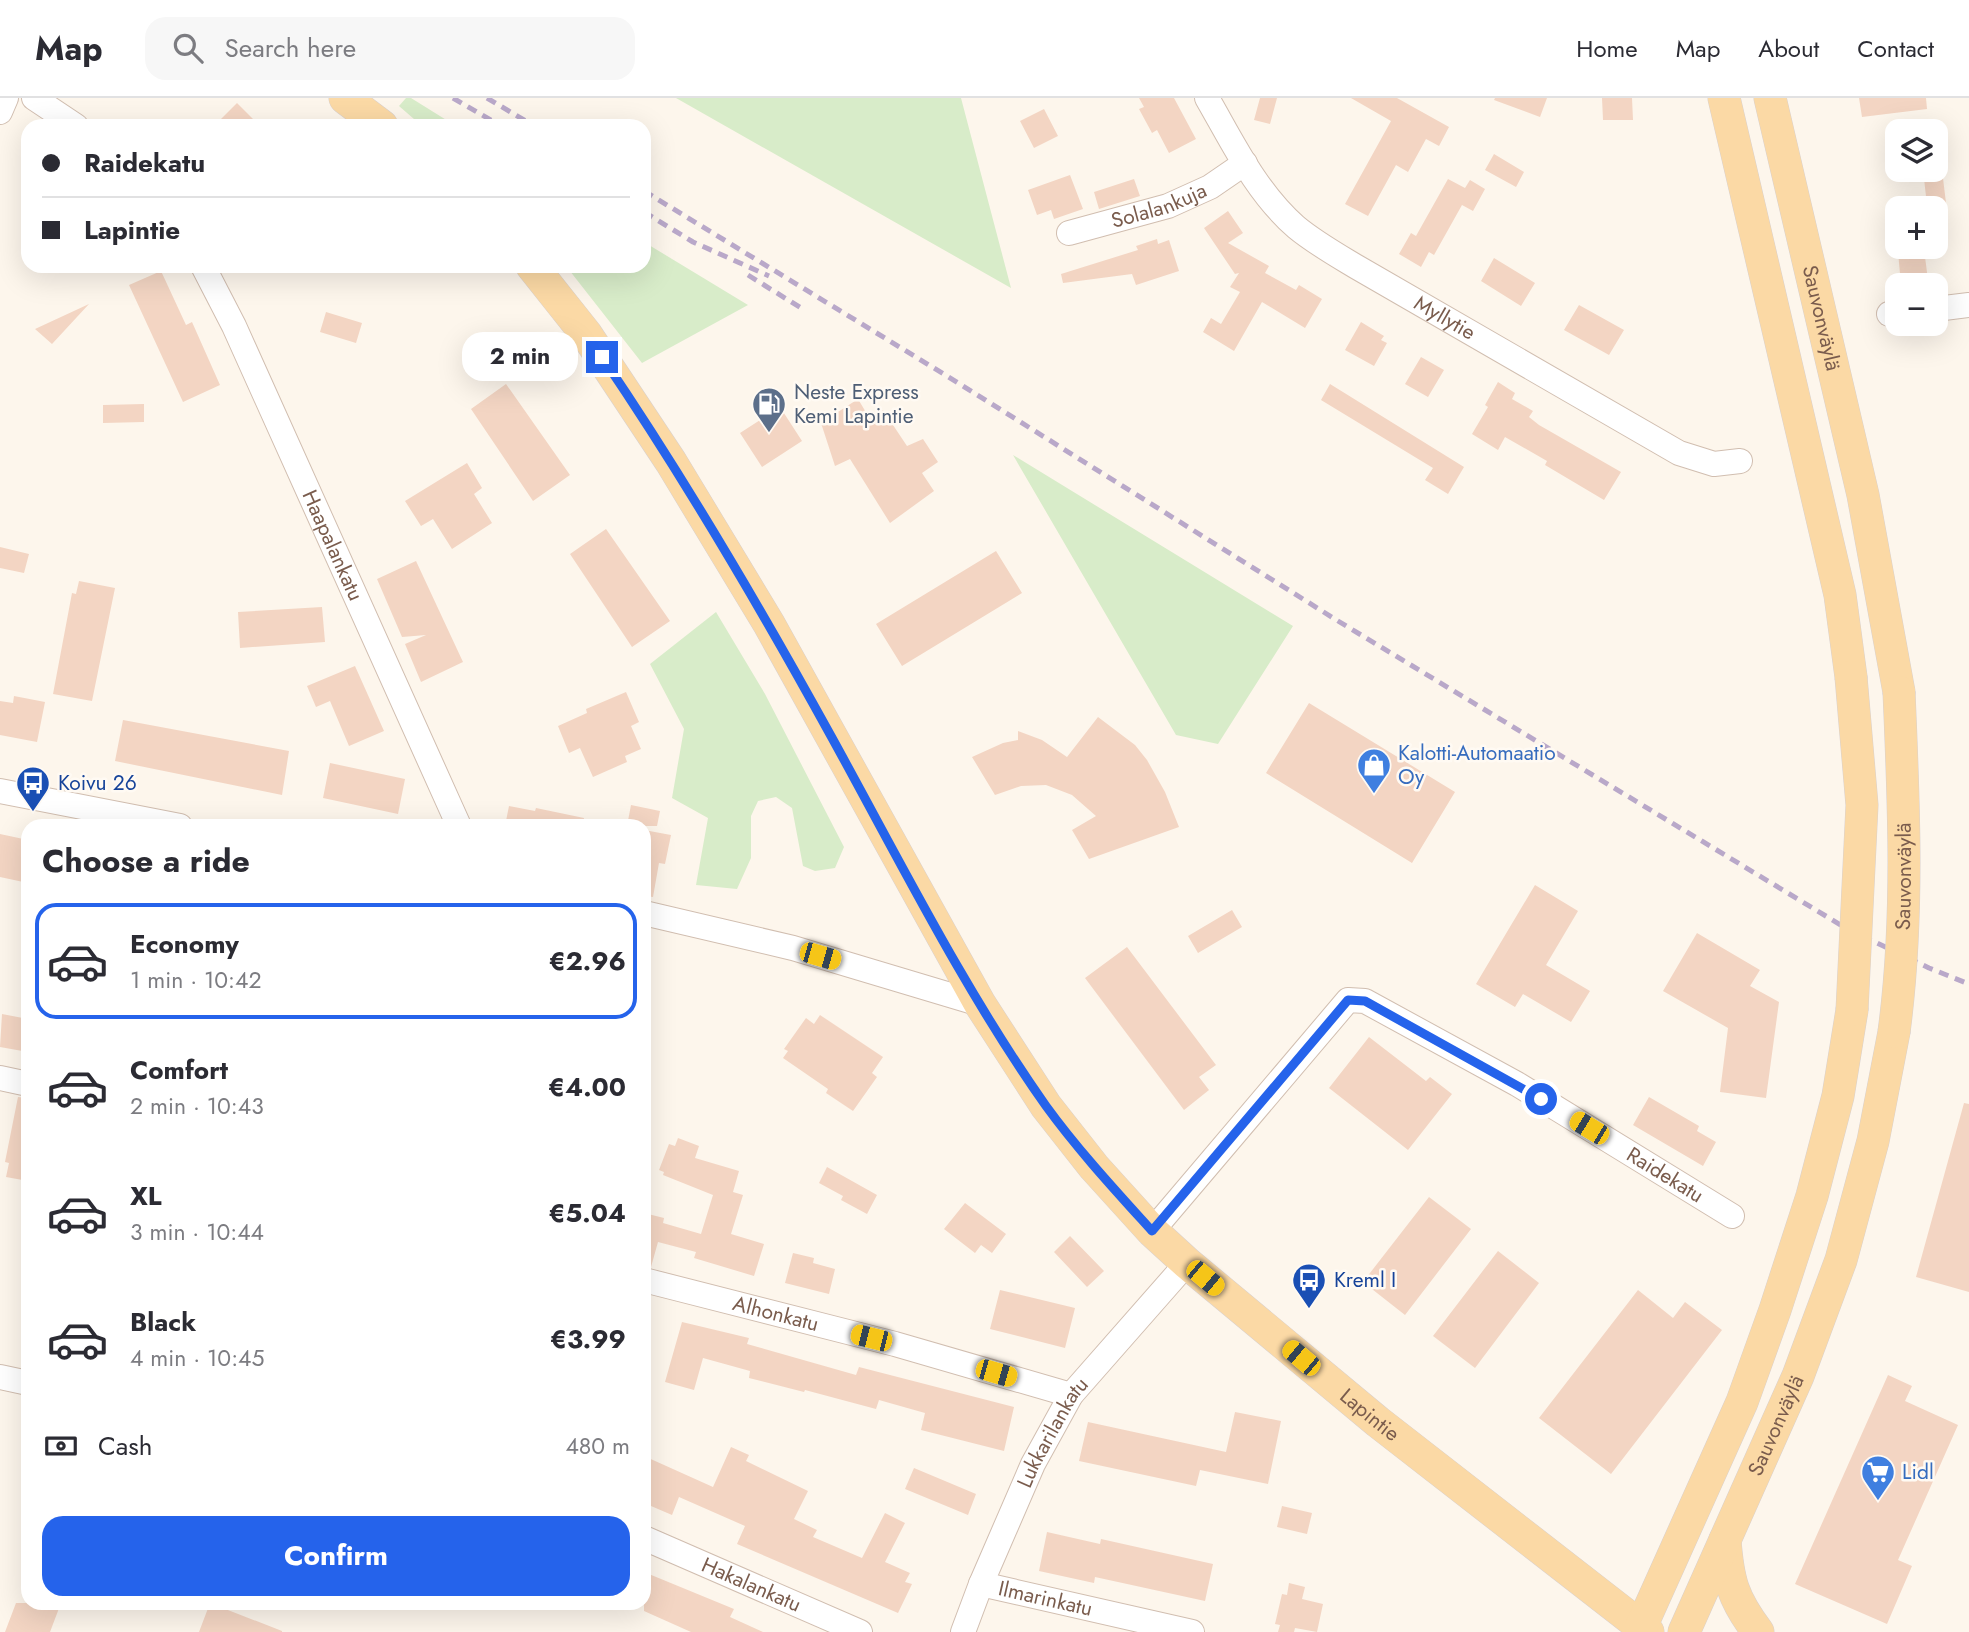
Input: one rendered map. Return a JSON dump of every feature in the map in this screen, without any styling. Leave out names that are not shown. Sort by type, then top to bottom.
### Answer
[{"type":"main road","points":[[345,98],[373,119]]},
{"type":"main road","name":"Sauvonväylä","points":[[1642,1630],[1742,1402],[1775,1310],[1812,1196],[1838,1096],[1852,1010],[1862,805],[1851,677],[1840,595],[1724,98]]},
{"type":"main road","name":"Sauvonväylä","points":[[1684,1632],[1798,1376],[1841,1260],[1873,1141],[1902,974],[1905,829],[1899,692],[1863,495],[1770,98]]},
{"type":"main road","name":"Lapintie","points":[[538,273],[618,380],[727,554],[769,624],[980,1004],[1046,1106],[1094,1167],[1152,1231],[1187,1263],[1378,1422],[1642,1630]]},
{"type":"main road","points":[[1725,1539],[1728,1575],[1741,1609],[1758,1632]]},
{"type":"street","points":[[0,112],[6,98]]},
{"type":"street","points":[[34,98],[66,119]]},
{"type":"street","name":"Myllytie","points":[[1208,98],[1245,163],[1270,200],[1296,226],[1355,266],[1679,453],[1714,464],[1740,461]]},
{"type":"street","name":"Solalankuja","points":[[1069,233],[1168,206],[1210,187],[1245,163]]},
{"type":"street","name":"Haapalankatu","points":[[207,273],[234,326],[456,819]]},
{"type":"street","points":[[1948,308],[1969,305]]},
{"type":"street","points":[[0,791],[144,819]]},
{"type":"street","points":[[651,915],[793,948],[980,1004]]},
{"type":"street","name":"Raidekatu","points":[[1152,1231],[1348,1000],[1365,1001],[1517,1084],[1732,1216]]},
{"type":"street","points":[[0,1078],[21,1082]]},
{"type":"street","name":"Lukkarilankatu","points":[[963,1632],[1033,1464],[1071,1395],[1187,1263]]},
{"type":"street","name":"Alhonkatu","points":[[651,1282],[895,1344],[1071,1395]]},
{"type":"street","points":[[0,1377],[21,1382]]},
{"type":"street","name":"Hakalankatu","points":[[651,1541],[860,1632]]},
{"type":"street","name":"Ilmarinkatu","points":[[981,1584],[1192,1632]]},
{"type":"green space","points":[[406,98],[411,98],[445,119],[414,119],[399,106]]},
{"type":"green space","points":[[676,98],[961,98],[1011,288]]},
{"type":"green space","points":[[651,246],[748,305],[642,363],[571,273],[651,273]]},
{"type":"green space","points":[[1013,455],[1293,626],[1218,744],[1176,735]]},
{"type":"green space","points":[[716,612],[765,694],[844,847],[835,868],[815,871],[803,866],[792,808],[776,797],[758,801],[751,816],[751,858],[737,889],[696,885],[708,818],[672,798],[684,729],[650,664]]},
{"type":"building","points":[[1139,98],[1174,98],[1196,139],[1169,153],[1157,130],[1152,133],[1139,109],[1144,107]]},
{"type":"building","points":[[1260,98],[1277,98],[1270,124],[1254,120]]},
{"type":"building","points":[[1351,98],[1397,98],[1449,127],[1439,146],[1426,139],[1408,172],[1396,165],[1368,216],[1345,204],[1391,121]]},
{"type":"building","points":[[1547,98],[1540,117],[1494,100]]},
{"type":"building","points":[[1602,98],[1632,98],[1633,120],[1603,120]]},
{"type":"building","points":[[1859,98],[1926,98],[1927,109],[1862,117]]},
{"type":"building","points":[[237,103],[253,119],[221,119]]},
{"type":"building","points":[[1044,109],[1058,136],[1034,148],[1020,121]]},
{"type":"building","points":[[1494,154],[1524,172],[1516,187],[1485,170]]},
{"type":"building","points":[[1070,175],[1083,209],[1054,219],[1051,210],[1037,215],[1028,190]]},
{"type":"building","points":[[1134,179],[1140,196],[1099,209],[1094,192]]},
{"type":"building","points":[[1448,179],[1465,188],[1470,180],[1485,189],[1473,211],[1462,205],[1434,255],[1429,252],[1421,267],[1399,254],[1411,233],[1416,236]]},
{"type":"building","points":[[1924,182],[1943,182],[1945,196],[1926,196]]},
{"type":"building","points":[[1228,211],[1243,233],[1228,243],[1269,266],[1265,273],[1296,290],[1299,285],[1322,299],[1305,328],[1262,302],[1234,351],[1203,332],[1211,318],[1221,324],[1240,292],[1230,287],[1239,273],[1235,274],[1204,228]]},
{"type":"building","points":[[1157,239],[1158,244],[1169,240],[1179,271],[1136,285],[1132,274],[1063,283],[1061,274],[1138,250],[1136,246]]},
{"type":"building","points":[[1494,258],[1535,283],[1521,306],[1481,281]]},
{"type":"building","points":[[1899,259],[1925,259],[1927,273],[1900,273]]},
{"type":"building","points":[[162,273],[186,325],[192,322],[220,385],[183,402],[129,285]]},
{"type":"building","points":[[89,304],[52,344],[35,329]]},
{"type":"building","points":[[1579,305],[1624,330],[1609,355],[1564,330]]},
{"type":"building","points":[[326,312],[362,323],[356,343],[320,332]]},
{"type":"building","points":[[1361,322],[1384,336],[1381,340],[1387,343],[1374,366],[1345,350]]},
{"type":"building","points":[[1421,357],[1444,370],[1428,397],[1405,384]]},
{"type":"building","points":[[1498,382],[1515,393],[1512,399],[1533,411],[1529,417],[1539,425],[1621,472],[1604,500],[1545,465],[1547,461],[1505,437],[1498,450],[1472,434],[1488,407],[1485,405]]},
{"type":"building","points":[[506,384],[570,475],[533,501],[471,409]]},
{"type":"building","points":[[1330,384],[1464,467],[1448,494],[1425,480],[1433,468],[1321,400]]},
{"type":"building","points":[[858,399],[870,419],[883,410],[907,446],[923,439],[938,462],[922,473],[934,491],[890,523],[850,459],[835,466],[821,423]]},
{"type":"building","points":[[144,404],[144,422],[103,423],[103,405]]},
{"type":"building","points":[[780,407],[802,441],[762,467],[740,433]]},
{"type":"building","points":[[467,463],[482,488],[474,494],[492,523],[452,549],[433,519],[421,526],[405,501]]},
{"type":"building","points":[[606,529],[670,621],[632,647],[570,554]]},
{"type":"building","points":[[0,547],[29,554],[24,573],[0,568]]},
{"type":"building","points":[[996,551],[1022,593],[902,666],[876,624]]},
{"type":"building","points":[[416,561],[463,662],[421,682],[405,644],[426,635],[402,637],[377,579]]},
{"type":"building","points":[[79,581],[115,588],[92,701],[53,694],[72,593],[76,594]]},
{"type":"building","points":[[322,607],[325,642],[240,648],[238,612]]},
{"type":"building","points":[[355,666],[384,731],[349,746],[330,701],[316,707],[307,686]]},
{"type":"building","points":[[626,692],[639,722],[631,726],[641,749],[625,756],[627,762],[593,777],[580,748],[569,753],[558,726],[587,713],[586,709]]},
{"type":"building","points":[[14,696],[45,702],[37,742],[0,735],[0,701],[13,703]]},
{"type":"building","points":[[1309,703],[1455,792],[1412,863],[1266,773]]},
{"type":"building","points":[[1098,717],[1135,745],[1147,760],[1165,792],[1179,827],[1089,859],[1072,830],[1096,816],[1072,795],[1046,785],[1021,786],[995,795],[972,757],[1003,743],[1018,740],[1018,731],[1042,740],[1067,757]]},
{"type":"building","points":[[123,720],[289,751],[282,795],[115,761]]},
{"type":"building","points":[[330,763],[405,779],[398,814],[323,798]]},
{"type":"building","points":[[631,805],[660,811],[657,826],[651,826],[651,819],[628,819]]},
{"type":"building","points":[[509,806],[535,811],[536,808],[584,818],[584,819],[506,819]]},
{"type":"building","points":[[651,831],[671,835],[665,864],[659,863],[653,897]]},
{"type":"building","points":[[0,834],[21,838],[21,882],[0,877]]},
{"type":"building","points":[[1535,885],[1578,911],[1546,965],[1590,991],[1571,1022],[1523,994],[1515,1007],[1476,984]]},
{"type":"building","points":[[1232,910],[1242,927],[1198,953],[1188,936]]},
{"type":"building","points":[[1697,933],[1760,970],[1750,986],[1779,1002],[1766,1098],[1720,1092],[1728,1028],[1663,991]]},
{"type":"building","points":[[1127,947],[1216,1065],[1199,1077],[1209,1090],[1184,1110],[1085,978]]},
{"type":"building","points":[[2,1014],[21,1018],[21,1051],[0,1047]]},
{"type":"building","points":[[820,1015],[883,1057],[872,1073],[877,1077],[853,1111],[826,1093],[828,1089],[783,1058],[788,1051],[784,1049],[806,1018],[814,1024]]},
{"type":"building","points":[[1369,1037],[1426,1081],[1430,1077],[1452,1094],[1408,1150],[1329,1088]]},
{"type":"building","points":[[18,1097],[21,1097],[21,1180],[6,1177],[9,1163],[5,1162]]},
{"type":"building","points":[[1649,1097],[1699,1126],[1697,1131],[1716,1142],[1703,1166],[1633,1125]]},
{"type":"building","points":[[1964,1103],[1969,1104],[1969,1292],[1916,1277]]},
{"type":"building","points":[[678,1138],[699,1146],[695,1158],[739,1171],[733,1192],[743,1195],[731,1234],[764,1244],[754,1276],[694,1258],[696,1252],[658,1242],[651,1267],[651,1215],[664,1218],[663,1223],[701,1234],[713,1195],[663,1175],[664,1172],[659,1170],[669,1144],[675,1146]]},
{"type":"building","points":[[827,1167],[877,1195],[867,1214],[841,1200],[843,1196],[819,1183]]},
{"type":"building","points":[[1429,1197],[1471,1229],[1405,1315],[1363,1282]]},
{"type":"building","points":[[965,1203],[1006,1234],[992,1253],[981,1245],[975,1253],[944,1229]]},
{"type":"building","points":[[1070,1236],[1104,1271],[1087,1287],[1054,1252]]},
{"type":"building","points":[[1498,1251],[1539,1283],[1475,1368],[1433,1336]]},
{"type":"building","points":[[793,1253],[814,1258],[813,1263],[835,1269],[829,1294],[785,1283]]},
{"type":"building","points":[[1000,1290],[1075,1308],[1065,1348],[990,1329]]},
{"type":"building","points":[[1638,1290],[1673,1318],[1685,1302],[1722,1330],[1611,1474],[1539,1418]]},
{"type":"building","points":[[682,1322],[749,1338],[747,1344],[856,1375],[859,1367],[1014,1407],[1004,1451],[921,1430],[925,1413],[879,1400],[876,1409],[805,1390],[804,1392],[749,1378],[750,1371],[703,1358],[694,1390],[665,1382]]},
{"type":"building","name":"Lidl","points":[[1888,1375],[1912,1386],[1905,1401],[1958,1425],[1898,1560],[1912,1566],[1887,1624],[1795,1584]]},
{"type":"building","points":[[1235,1412],[1281,1421],[1268,1484],[1200,1470],[1196,1486],[1079,1461],[1088,1422],[1226,1452]]},
{"type":"building","points":[[731,1447],[749,1455],[746,1461],[808,1491],[794,1519],[817,1530],[813,1537],[862,1558],[885,1513],[905,1523],[885,1562],[910,1573],[905,1582],[912,1584],[898,1613],[737,1544],[745,1526],[679,1497],[672,1515],[651,1506],[651,1459],[713,1487]]},
{"type":"building","points":[[914,1468],[976,1494],[968,1515],[905,1489]]},
{"type":"building","points":[[1282,1506],[1312,1513],[1307,1534],[1277,1527]]},
{"type":"building","points":[[1047,1532],[1100,1544],[1101,1539],[1213,1564],[1205,1601],[1095,1577],[1094,1583],[1039,1571]]},
{"type":"building","points":[[651,1575],[734,1609],[730,1617],[763,1632],[691,1632],[644,1611],[651,1610]]},
{"type":"building","points":[[1289,1583],[1305,1587],[1302,1599],[1323,1604],[1317,1632],[1295,1628],[1294,1632],[1278,1632],[1280,1625],[1275,1624],[1282,1594],[1287,1595]]},
{"type":"building","points":[[16,1603],[21,1603],[21,1610],[58,1610],[50,1632],[5,1632]]},
{"type":"building","points":[[207,1610],[228,1610],[282,1631],[282,1632],[199,1632]]},
{"type":"railway","points":[[453,98],[489,119]]},
{"type":"railway","points":[[487,98],[522,119]]},
{"type":"railway","points":[[651,195],[947,376],[1338,621],[1844,927],[1969,984]]},
{"type":"railway","points":[[651,216],[693,242],[769,276]]},
{"type":"railway","points":[[748,275],[801,308]]},
{"type":"place","name":"Neste Express Kemi Lapintie","points":[[769,434]]},
{"type":"place","name":"Kalotti-Automaatio Oy","points":[[1374,795]]},
{"type":"place","name":"Koivu 26","points":[[33,813]]},
{"type":"place","name":"Kreml I","points":[[1309,1310]]},
{"type":"place","name":"Lidl","points":[[1878,1502]]},
{"type":"route","points":[[602,357],[671,462],[769,624],[980,1004],[1046,1106],[1094,1167],[1152,1231],[1348,1000],[1365,1001],[1541,1099]]}]
